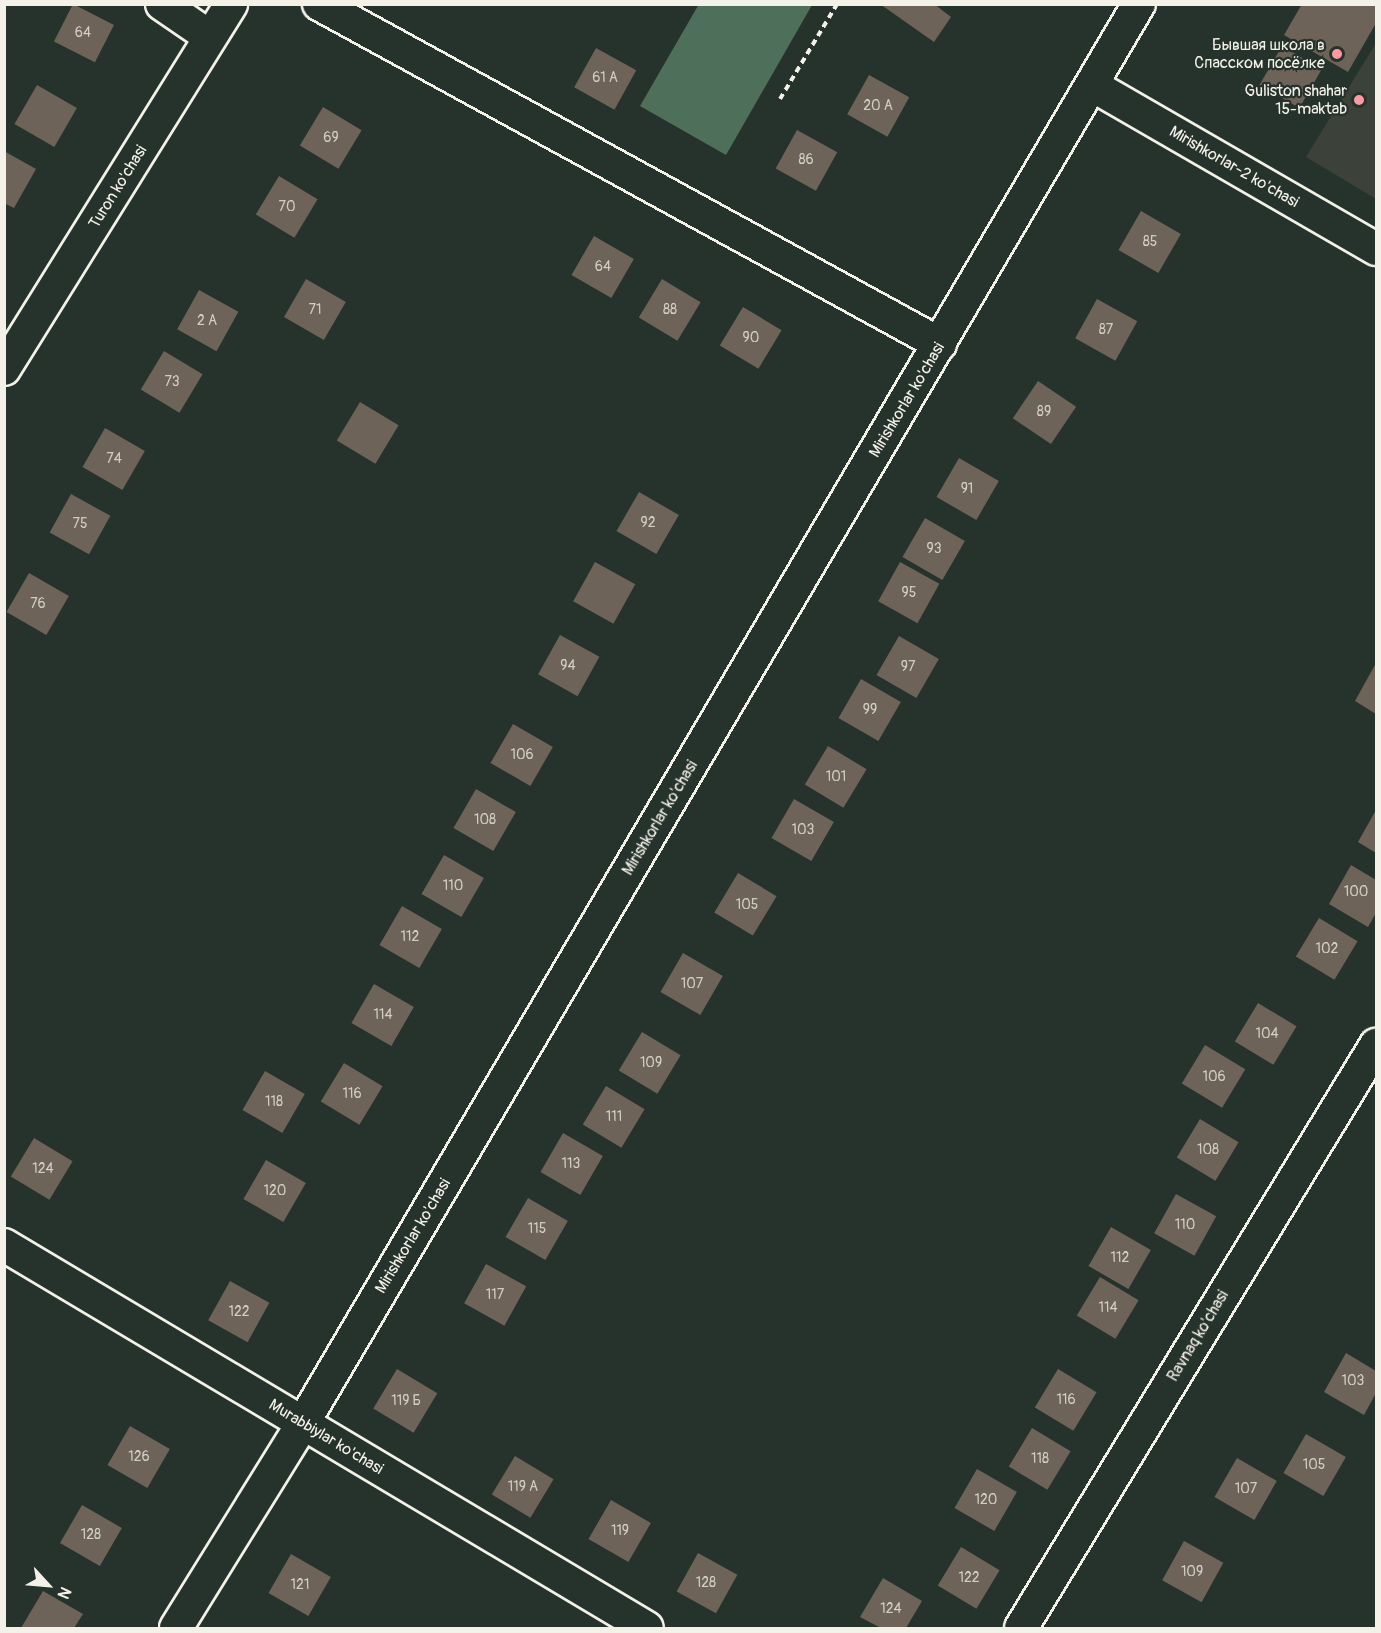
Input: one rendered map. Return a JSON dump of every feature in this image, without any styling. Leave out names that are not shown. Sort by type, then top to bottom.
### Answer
[{"type":"street","points":[[162,4],[210,37]]},
{"type":"street","name":"Turon ko'chasi","points":[[4,369],[231,4]]},
{"type":"street","points":[[319,4],[940,344]]},
{"type":"street","name":"Mirishkorlar ko'chasi","points":[[176,1629],[303,1423],[1140,4]]},
{"type":"street","name":"Mirishkorlar-2 ko'chasi","points":[[1092,85],[1377,249]]},
{"type":"street","name":"Ravnaq ko'chasi","points":[[1021,1629],[1377,1045]]},
{"type":"street","name":"Murabbiylar ko'chasi","points":[[4,1245],[647,1629]]},
{"type":"path","points":[[780,99],[837,4]]},
{"type":"shaded area","name":"Guliston shahar 15-maktab","points":[[1376,43],[1376,199],[1306,157]]},
{"type":"green space","points":[[699,4],[812,5],[726,155],[640,106]]},
{"type":"building","points":[[73,4],[114,25],[95,62],[54,41]]},
{"type":"building","points":[[880,4],[934,4],[951,17],[934,42]]},
{"type":"building","name":"Бывшая школа в Спасском посёлке","points":[[1302,4],[1376,4],[1376,23],[1348,72],[1284,35]]},
{"type":"building","points":[[1282,46],[1322,69],[1299,108],[1260,85]]},
{"type":"building","points":[[596,48],[636,70],[614,110],[574,87]]},
{"type":"building","points":[[869,75],[909,97],[887,137],[847,114]]},
{"type":"building","points":[[37,85],[77,108],[54,147],[15,124]]},
{"type":"building","points":[[323,107],[362,130],[338,169],[300,146]]},
{"type":"building","points":[[797,130],[837,152],[816,191],[776,168]]},
{"type":"building","points":[[4,151],[36,169],[14,208],[4,203]]},
{"type":"building","points":[[279,176],[318,199],[294,238],[256,215]]},
{"type":"building","points":[[1141,211],[1181,234],[1158,273],[1118,250]]},
{"type":"building","points":[[594,236],[634,259],[611,298],[572,275]]},
{"type":"building","points":[[306,279],[346,302],[324,340],[284,317]]},
{"type":"building","points":[[662,279],[701,302],[677,341],[639,318]]},
{"type":"building","points":[[199,290],[238,312],[217,351],[177,329]]},
{"type":"building","points":[[1097,299],[1137,321],[1115,361],[1075,338]]},
{"type":"building","points":[[743,307],[782,330],[758,369],[720,346]]},
{"type":"building","points":[[164,351],[203,374],[179,413],[141,390]]},
{"type":"building","points":[[1038,381],[1076,407],[1051,444],[1013,418]]},
{"type":"building","points":[[360,402],[399,425],[375,464],[337,441]]},
{"type":"building","points":[[105,428],[145,451],[122,490],[82,467]]},
{"type":"building","points":[[959,458],[999,481],[976,520],[936,497]]},
{"type":"building","points":[[639,492],[679,515],[656,554],[616,531]]},
{"type":"building","points":[[71,494],[110,516],[89,554],[50,532]]},
{"type":"building","points":[[925,518],[965,541],[942,580],[902,557]]},
{"type":"building","points":[[595,562],[635,584],[613,624],[573,601]]},
{"type":"building","points":[[900,562],[939,584],[918,623],[878,601]]},
{"type":"building","points":[[29,573],[69,596],[46,635],[6,612]]},
{"type":"building","points":[[560,635],[599,657],[578,696],[538,674]]},
{"type":"building","points":[[899,636],[939,659],[916,698],[876,675]]},
{"type":"building","points":[[1376,663],[1376,714],[1355,701]]},
{"type":"building","points":[[861,679],[901,702],[878,741],[838,718]]},
{"type":"building","points":[[513,724],[553,747],[530,786],[490,763]]},
{"type":"building","points":[[828,746],[867,769],[843,808],[805,785]]},
{"type":"building","points":[[476,789],[516,812],[493,851],[454,828]]},
{"type":"building","points":[[794,799],[834,822],[811,861],[772,838]]},
{"type":"building","points":[[1376,810],[1376,853],[1358,842]]},
{"type":"building","points":[[444,855],[484,878],[461,917],[422,894]]},
{"type":"building","points":[[1351,865],[1376,880],[1376,913],[1368,927],[1329,904]]},
{"type":"building","points":[[738,873],[777,896],[753,936],[714,912]]},
{"type":"building","points":[[402,906],[442,929],[419,968],[380,945]]},
{"type":"building","points":[[1319,918],[1358,941],[1334,980],[1296,957]]},
{"type":"building","points":[[683,953],[723,976],[700,1015],[660,992]]},
{"type":"building","points":[[374,984],[414,1007],[391,1046],[352,1023]]},
{"type":"building","points":[[1258,1003],[1297,1026],[1273,1065],[1235,1042]]},
{"type":"building","points":[[642,1032],[681,1055],[657,1094],[619,1071]]},
{"type":"building","points":[[1205,1045],[1245,1069],[1222,1108],[1182,1084]]},
{"type":"building","points":[[344,1063],[383,1086],[359,1125],[321,1102]]},
{"type":"building","points":[[265,1071],[305,1094],[282,1133],[242,1110]]},
{"type":"building","points":[[606,1086],[645,1109],[621,1148],[583,1125]]},
{"type":"building","points":[[1200,1119],[1239,1142],[1215,1181],[1177,1158]]},
{"type":"building","points":[[563,1133],[603,1156],[580,1195],[540,1172]]},
{"type":"building","points":[[34,1138],[73,1161],[49,1200],[11,1177]]},
{"type":"building","points":[[266,1160],[306,1183],[283,1222],[243,1199]]},
{"type":"building","points":[[1176,1194],[1216,1216],[1194,1256],[1154,1233]]},
{"type":"building","points":[[528,1198],[568,1221],[545,1260],[506,1237]]},
{"type":"building","points":[[1111,1227],[1151,1250],[1128,1289],[1088,1266]]},
{"type":"building","points":[[486,1264],[526,1286],[504,1326],[464,1303]]},
{"type":"building","points":[[1100,1277],[1139,1300],[1115,1339],[1077,1316]]},
{"type":"building","points":[[230,1281],[269,1303],[248,1342],[208,1320]]},
{"type":"building","points":[[1346,1353],[1376,1371],[1376,1393],[1364,1415],[1324,1392]]},
{"type":"building","points":[[397,1369],[437,1393],[414,1433],[373,1408]]},
{"type":"building","points":[[1058,1369],[1097,1392],[1073,1431],[1035,1408]]},
{"type":"building","points":[[130,1426],[170,1449],[147,1488],[108,1465]]},
{"type":"building","points":[[1032,1428],[1071,1451],[1047,1490],[1009,1467]]},
{"type":"building","points":[[1306,1434],[1346,1457],[1323,1496],[1284,1473]]},
{"type":"building","points":[[515,1456],[554,1479],[530,1518],[492,1495]]},
{"type":"building","points":[[1237,1458],[1277,1481],[1254,1520],[1214,1497]]},
{"type":"building","points":[[977,1469],[1017,1492],[994,1531],[954,1508]]},
{"type":"building","points":[[611,1500],[651,1523],[628,1562],[588,1539]]},
{"type":"building","points":[[82,1505],[122,1528],[100,1566],[60,1543]]},
{"type":"building","points":[[1184,1541],[1223,1563],[1202,1602],[1162,1580]]},
{"type":"building","points":[[961,1547],[1000,1570],[976,1609],[938,1586]]},
{"type":"building","points":[[698,1553],[737,1575],[716,1613],[677,1591]]},
{"type":"building","points":[[291,1554],[331,1577],[308,1616],[268,1593]]},
{"type":"building","points":[[883,1578],[922,1601],[906,1628],[881,1628],[860,1617]]},
{"type":"building","points":[[43,1591],[83,1614],[74,1628],[21,1628]]},
{"type":"place","name":"Бывшая школа в Спасском посёлке","points":[[1337,54]]},
{"type":"place","name":"Guliston shahar 15-maktab","points":[[1359,100]]}]
